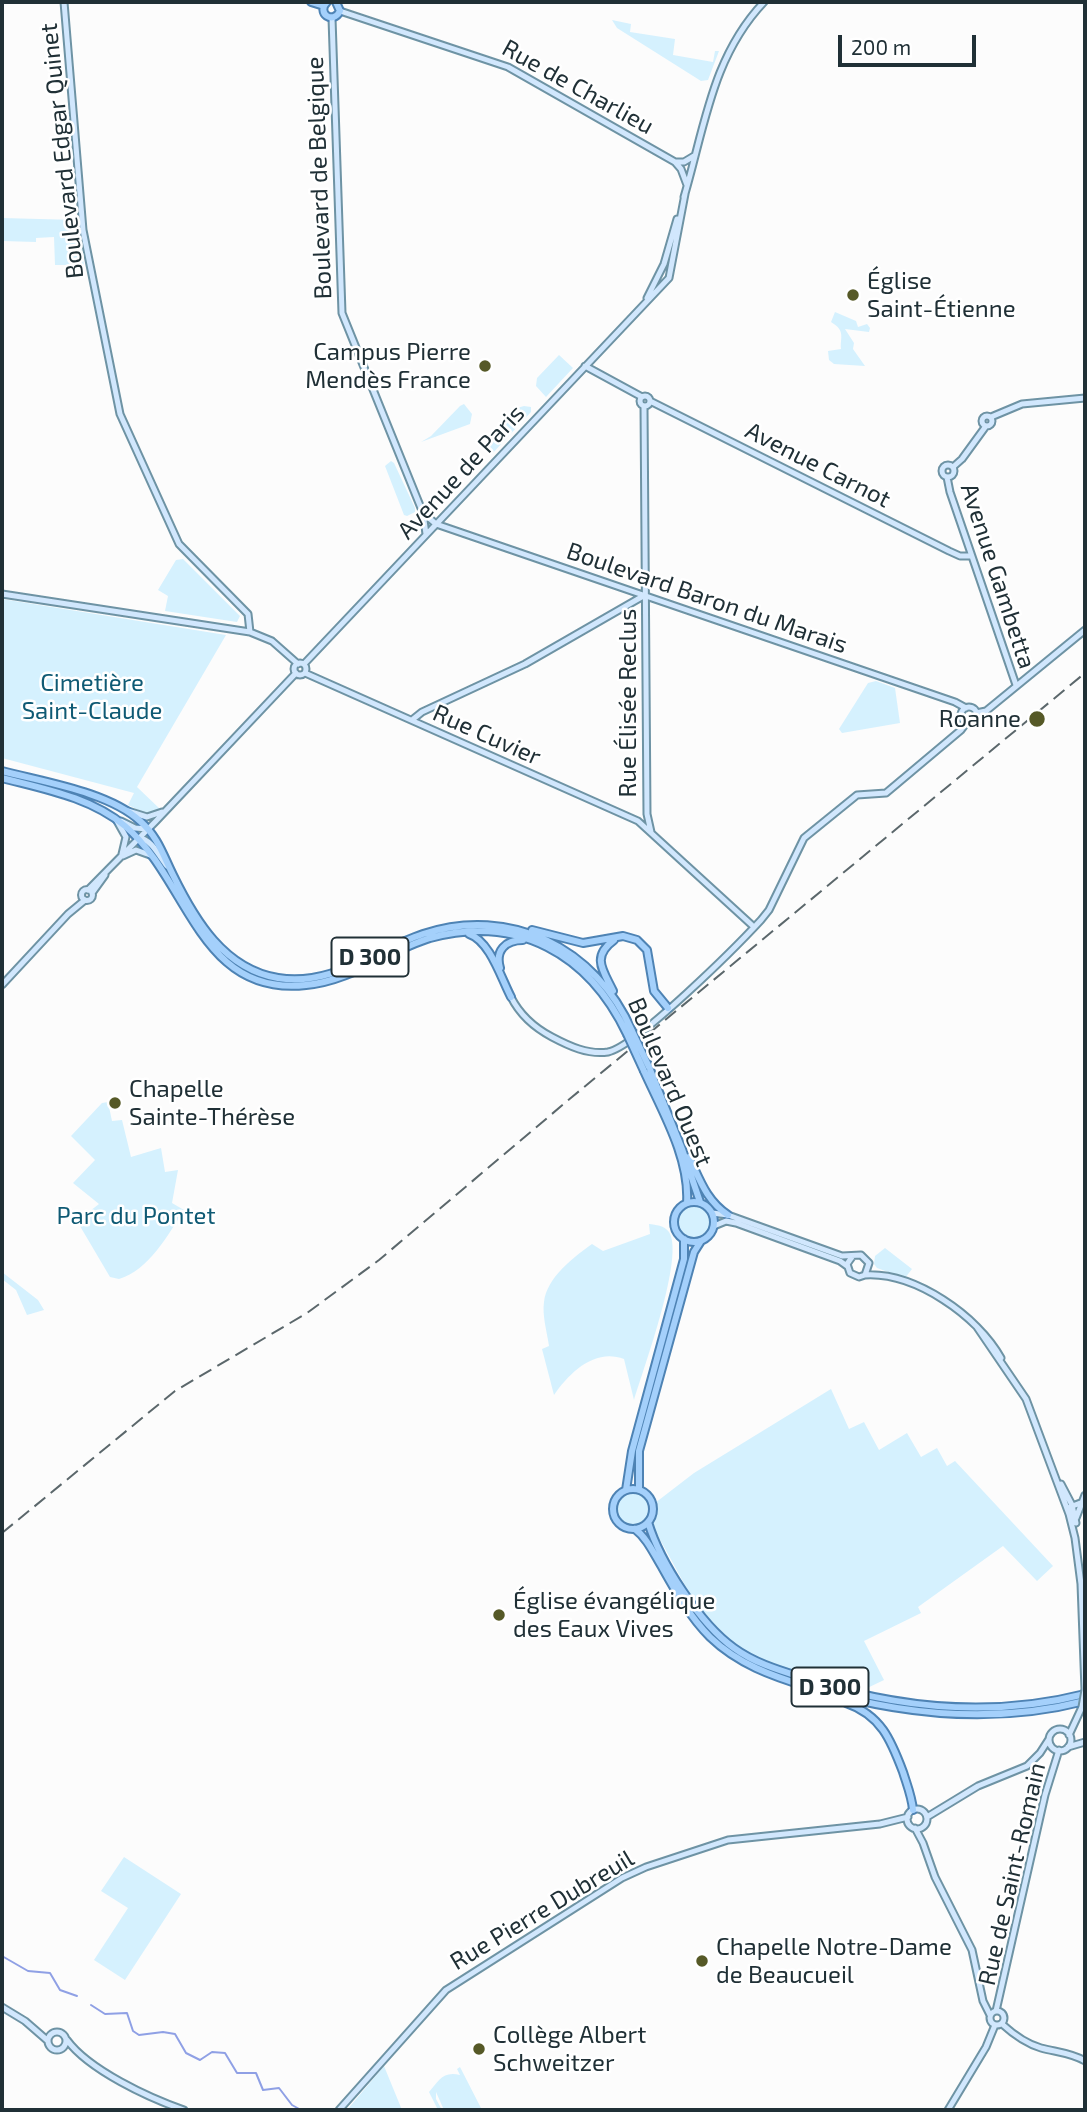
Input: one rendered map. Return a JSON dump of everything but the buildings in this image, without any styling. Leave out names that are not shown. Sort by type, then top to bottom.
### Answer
[{"type":"main road","points":[[311,2],[325,4],[324,14],[332,18],[340,11],[336,2]]},
{"type":"main road","name":"Boulevard Ouest","points":[[2,771],[83,793],[125,810],[143,833],[151,853],[199,932],[214,951],[232,967],[263,982],[296,986],[323,983],[421,941],[449,933],[484,931],[528,940],[558,952],[591,978],[630,1032]]},
{"type":"main road","name":"Boulevard Ouest","points":[[2,778],[79,799],[158,842],[200,923],[218,945],[236,961],[278,978],[312,979],[330,975],[404,941],[448,927],[482,925],[508,928],[552,942],[573,955],[604,984],[623,1012],[677,1147],[686,1185],[687,1203]]},
{"type":"main road","points":[[508,928],[518,927],[583,943],[630,937],[643,944],[647,950],[652,986],[668,1008]]},
{"type":"main road","points":[[463,932],[484,943],[511,997]]},
{"type":"main road","points":[[618,937],[605,947],[600,959],[604,974],[623,1012]]},
{"type":"main road","points":[[506,987],[498,962],[500,949],[512,940],[528,940]]},
{"type":"main road","name":"Boulevard Ouest","points":[[646,1069],[661,1095],[700,1202]]},
{"type":"main road","points":[[661,1095],[706,1196],[728,1215]]},
{"type":"main road","points":[[639,1490],[639,1451],[694,1252],[701,1241],[709,1236],[714,1226],[712,1213],[700,1202],[687,1203],[679,1209],[674,1219],[676,1231],[684,1239],[701,1241]]},
{"type":"main road","points":[[626,1490],[634,1442],[683,1265],[684,1239]]},
{"type":"main road","points":[[626,1490],[639,1490],[648,1495],[652,1504],[648,1522],[635,1528],[623,1526],[613,1514],[614,1502],[619,1494],[626,1490]]},
{"type":"main road","name":"D 300","points":[[648,1522],[660,1550],[703,1620],[735,1649],[772,1668],[855,1694],[897,1703],[948,1709],[1003,1708],[1085,1692]]},
{"type":"main road","name":"D 300","points":[[635,1528],[646,1541],[691,1614],[720,1646],[756,1669],[833,1695],[877,1706],[956,1715],[1009,1714],[1084,1704]]},
{"type":"main road","points":[[833,1695],[869,1714],[885,1731],[894,1747],[913,1810]]},
{"type":"street","name":"Boulevard Edgar Quinet","points":[[64,2],[83,230],[109,369],[123,420],[179,544],[248,614],[250,632]]},
{"type":"street","points":[[643,304],[669,278],[687,185],[722,63],[740,32],[764,2]]},
{"type":"street","name":"Rue de Charlieu","points":[[340,11],[502,64],[675,162]]},
{"type":"street","name":"Boulevard de Belgique","points":[[332,18],[342,313],[423,513],[436,524]]},
{"type":"street","points":[[675,162],[686,161],[695,156]]},
{"type":"street","points":[[675,162],[687,185]]},
{"type":"street","points":[[643,304],[658,277],[685,194]]},
{"type":"street","name":"Avenue de Paris","points":[[301,664],[643,304]]},
{"type":"street","points":[[585,366],[642,397],[646,396],[650,401],[648,405],[644,406],[640,402],[642,397]]},
{"type":"street","points":[[953,467],[986,426],[982,422],[987,415],[991,417],[1003,410],[1028,403],[1085,398]]},
{"type":"street","name":"Avenue Carnot","points":[[650,401],[960,556],[971,556]]},
{"type":"street","name":"Rue Élisée Reclus","points":[[644,406],[647,814],[651,832]]},
{"type":"street","points":[[948,464],[953,467],[954,474],[947,477],[942,472],[943,467],[948,464]]},
{"type":"street","name":"Avenue Gambetta","points":[[947,477],[1016,685]]},
{"type":"street","points":[[423,513],[426,535]]},
{"type":"street","name":"Boulevard Baron du Marais","points":[[436,524],[931,693],[966,708]]},
{"type":"street","points":[[2,594],[250,632],[272,641],[307,669],[302,675],[296,673]]},
{"type":"street","points":[[412,720],[422,712],[526,664],[645,595]]},
{"type":"street","points":[[976,713],[986,711],[1085,628]]},
{"type":"street","points":[[2,985],[83,898],[82,891],[90,891],[296,673],[295,668],[301,664]]},
{"type":"street","name":"Rue Cuvier","points":[[305,673],[638,821],[754,927]]},
{"type":"street","points":[[967,722],[961,715],[966,708],[972,708],[976,713]]},
{"type":"street","points":[[511,997],[522,1014],[541,1031],[566,1045],[591,1052],[608,1052],[624,1046],[668,1008],[769,910],[804,838],[857,795],[886,793],[967,722],[974,720],[976,713]]},
{"type":"street","points":[[125,810],[147,817],[168,809]]},
{"type":"street","points":[[115,819],[143,833],[143,838],[172,873]]},
{"type":"street","points":[[115,819],[127,837],[120,857]]},
{"type":"street","points":[[120,857],[139,850],[157,861]]},
{"type":"street","points":[[712,1213],[728,1215],[842,1256],[861,1255],[887,1276],[927,1290],[945,1300],[991,1341],[1026,1399],[1072,1509]]},
{"type":"street","points":[[714,1226],[726,1221],[736,1223],[840,1261],[853,1276],[887,1276]]},
{"type":"street","points":[[847,1266],[852,1257]]},
{"type":"street","points":[[865,1275],[869,1263]]},
{"type":"street","name":"Rue de Saint-Romain","points":[[1072,1509],[1084,1499]]},
{"type":"street","name":"Rue de Saint-Romain","points":[[1072,1509],[1076,1523],[1075,1538]]},
{"type":"street","name":"Rue de Saint-Romain","points":[[1070,1737],[1084,1704],[1085,1692],[1081,1584],[1072,1509]]},
{"type":"street","points":[[927,1852],[927,1815],[978,1786],[1027,1766],[1040,1753],[1054,1730],[1064,1729],[1075,1723]]},
{"type":"street","points":[[1064,1729],[1070,1737],[1083,1742]]},
{"type":"street","points":[[1068,1747],[1070,1737]]},
{"type":"street","points":[[1049,1739],[1056,1749]]},
{"type":"street","points":[[1040,1753],[1083,1742]]},
{"type":"street","name":"Rue de Saint-Romain","points":[[996,2011],[1056,1749]]},
{"type":"street","points":[[927,1815],[921,1809],[913,1810],[908,1819],[927,1852],[935,1877],[972,1950],[983,2001],[1004,2017],[1002,2024]]},
{"type":"street","name":"Rue Pierre Dubreuil","points":[[339,2110],[450,1986],[622,1878],[646,1867],[728,1840],[908,1819]]},
{"type":"street","points":[[915,1828],[925,1825]]},
{"type":"street","points":[[2,2007],[44,2031],[61,2033],[73,2048],[86,2058],[142,2094],[184,2110]]},
{"type":"street","points":[[996,2011],[990,2022],[995,2025],[1002,2024],[1021,2039],[1038,2047],[1077,2056],[1085,2061]]},
{"type":"street","points":[[25,2021],[48,2041],[51,2049],[62,2049],[86,2058]]},
{"type":"street","points":[[948,2110],[986,2047],[995,2025]]},
{"type":"street","points":[[48,2041],[50,2035],[55,2032]]},
{"type":"street","points":[[62,2049],[67,2040]]},
{"type":"green space","points":[[612,20],[631,24],[630,32],[675,39],[673,55],[713,62],[715,51],[719,51],[708,80],[701,81],[617,28]]},
{"type":"green space","points":[[2,218],[77,220],[84,265],[55,265],[54,237],[36,238],[36,242],[2,241]]},
{"type":"green space","points":[[835,312],[856,321],[858,327],[867,324],[870,328],[869,332],[845,329],[854,343],[853,349],[865,366],[834,364],[829,360],[828,351],[841,349],[840,331],[831,322]]},
{"type":"green space","points":[[559,355],[573,368],[546,397],[536,386],[537,378]]},
{"type":"green space","points":[[464,404],[472,414],[470,424],[421,442],[431,436]]},
{"type":"green space","points":[[531,407],[531,412],[491,455],[485,449],[487,444],[503,430],[510,410]]},
{"type":"green space","points":[[391,461],[415,508],[415,512],[407,516],[404,515],[385,466]]},
{"type":"green space","points":[[183,559],[240,616],[237,622],[165,611],[168,596],[158,590],[176,560]]},
{"type":"green space","name":"Cimetière Saint-Claude","points":[[2,599],[226,635],[137,787],[160,809],[144,812],[128,805],[134,793],[2,758]]},
{"type":"green space","points":[[876,681],[895,688],[900,723],[842,733],[839,729],[868,683]]},
{"type":"green space","name":"Parc du Pontet","points":[[108,1102],[112,1121],[122,1120],[131,1157],[161,1148],[165,1172],[178,1170],[172,1203],[184,1210],[149,1260],[119,1279],[110,1277],[77,1221],[99,1204],[73,1183],[95,1160],[71,1136],[102,1103]]},
{"type":"green space","points":[[694,1205],[706,1210],[711,1222],[706,1234],[694,1239],[682,1234],[677,1222],[682,1210]]},
{"type":"green space","points":[[649,1224],[669,1232],[672,1264],[661,1314],[634,1400],[624,1359],[613,1356],[593,1359],[584,1364],[554,1395],[542,1349],[549,1346],[544,1307],[550,1284],[562,1268],[592,1244],[603,1251],[650,1234]]},
{"type":"green space","points":[[885,1248],[912,1269],[905,1278],[877,1268],[874,1264],[875,1256]]},
{"type":"green space","points":[[2,1272],[38,1300],[44,1310],[27,1315],[16,1290],[2,1279]]},
{"type":"green space","points":[[831,1389],[849,1429],[864,1422],[879,1450],[907,1433],[921,1457],[937,1448],[947,1466],[955,1461],[1053,1566],[1037,1581],[1003,1546],[918,1607],[921,1613],[864,1641],[884,1680],[859,1692],[778,1668],[733,1644],[698,1609],[651,1523],[656,1511],[655,1503],[694,1473]]},
{"type":"green space","points":[[632,1492],[644,1497],[649,1509],[644,1521],[632,1526],[620,1521],[615,1509],[620,1497]]},
{"type":"green space","points":[[124,1857],[181,1894],[125,1980],[94,1960],[128,1908],[101,1891]]},
{"type":"green space","points":[[384,2066],[402,2110],[347,2110]]},
{"type":"green space","points":[[460,2067],[482,2110],[444,2110],[436,2092],[436,2099],[442,2110],[438,2110],[429,2092],[445,2076],[460,2075],[457,2069]]},
{"type":"waterway","points":[[2,1956],[28,1971],[50,1973],[60,1990],[77,1996]]},
{"type":"waterway","points":[[91,2005],[105,2014],[127,2013],[133,2031],[139,2035],[163,2032],[175,2034],[186,2053],[200,2060],[212,2052],[225,2053],[237,2073],[256,2073],[263,2090],[279,2088],[292,2105],[301,2110]]},
{"type":"waterway","points":[[313,2110],[321,2110]]},
{"type":"railway","points":[[2,1533],[175,1391],[307,1313],[379,1260],[1085,673]]},
{"type":"place","name":"Église Saint-Étienne","points":[[853,295]]},
{"type":"place","name":"Campus Pierre Mendès France","points":[[485,366]]},
{"type":"place","name":"Roanne","points":[[1037,719]]},
{"type":"place","name":"Chapelle Sainte-Thérèse","points":[[115,1103]]},
{"type":"place","name":"Église évangélique des Eaux Vives","points":[[499,1615]]},
{"type":"place","name":"Chapelle Notre-Dame de Beaucueil","points":[[702,1961]]},
{"type":"place","name":"Collège Albert Schweitzer","points":[[479,2049]]}]
